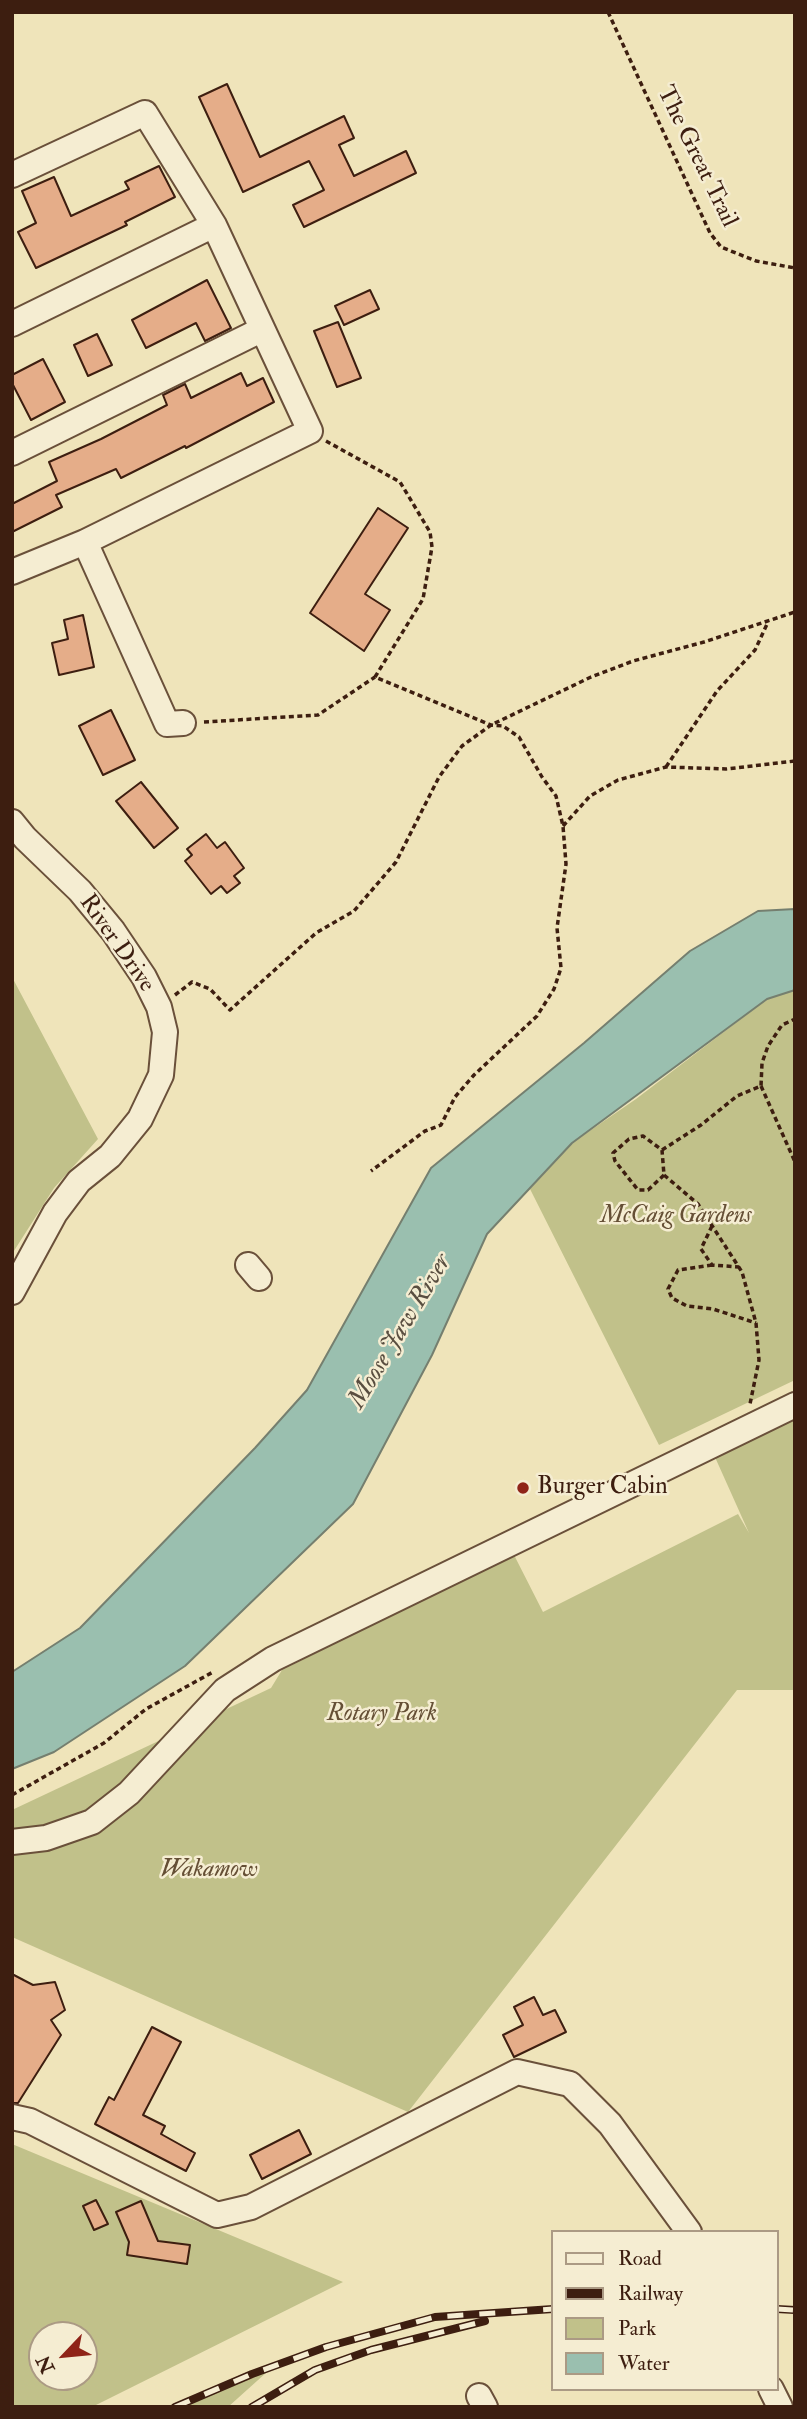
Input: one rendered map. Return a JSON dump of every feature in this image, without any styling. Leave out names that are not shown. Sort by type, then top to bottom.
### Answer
[{"type":"street","points":[[12,175],[145,113],[214,225],[310,432],[85,542],[12,572]]},
{"type":"street","points":[[12,324],[214,225]]},
{"type":"street","points":[[12,453],[261,330]]},
{"type":"street","points":[[85,542],[167,724],[183,723]]},
{"type":"street","name":"River Drive","points":[[12,822],[80,891],[113,931],[144,977],[159,1007],[165,1032],[161,1075],[139,1119],[110,1156],[79,1181],[54,1213],[12,1292]]},
{"type":"street","points":[[12,1842],[46,1838],[92,1822],[129,1793],[225,1690],[273,1659],[795,1405]]},
{"type":"street","points":[[12,2117],[30,2121],[217,2215],[251,2207],[517,2072],[569,2084],[610,2124],[689,2230]]},
{"type":"street","points":[[772,2391],[780,2407]]},
{"type":"path","points":[[214,12],[252,12]]},
{"type":"path","name":"The Great Trail","points":[[608,12],[710,233],[721,247],[756,261],[795,268]]},
{"type":"path","points":[[183,723],[318,715],[375,677],[423,599],[432,547],[430,532],[400,482],[310,432]]},
{"type":"path","points":[[159,1007],[192,982],[210,989],[230,1010],[316,933],[354,911],[396,862],[439,777],[462,746],[491,724],[532,703],[612,669],[795,612]]},
{"type":"path","points":[[666,767],[718,691],[755,650],[768,622]]},
{"type":"path","points":[[371,1171],[425,1131],[441,1125],[455,1097],[474,1075],[537,1016],[555,989],[561,968],[557,928],[566,864],[563,826],[556,796],[519,737],[503,726],[491,724],[375,677]]},
{"type":"path","points":[[563,826],[590,796],[618,780],[666,767],[726,769],[795,761]]},
{"type":"path","points":[[795,1018],[782,1026],[768,1046],[762,1063],[761,1086],[795,1162]]},
{"type":"path","points":[[662,1150],[701,1125],[737,1096],[761,1086]]},
{"type":"path","points":[[664,1175],[648,1190],[638,1190],[615,1161],[613,1153],[629,1139],[643,1136],[662,1150],[664,1175],[698,1204],[739,1267],[756,1323],[759,1360],[749,1409]]},
{"type":"path","points":[[712,1225],[701,1249],[712,1265]]},
{"type":"path","points":[[739,1267],[712,1265],[678,1270],[668,1289],[672,1298],[687,1307],[713,1309],[756,1323]]},
{"type":"green space","points":[[12,977],[98,1139],[54,1188],[12,1254]]},
{"type":"green space","name":"McCaig Gardens","points":[[795,990],[795,1380],[659,1445],[530,1189],[572,1143],[636,1099],[767,999]]},
{"type":"green space","name":"Wakamow","points":[[795,1403],[795,1690],[737,1690],[408,2112],[12,1937],[12,1810],[271,1688],[282,1670],[513,1553],[543,1612],[738,1514],[749,1533],[710,1446]]},
{"type":"green space","points":[[12,2144],[343,2282],[92,2407],[12,2407]]},
{"type":"green space","points":[[277,2363],[228,2407],[177,2407]]},
{"type":"water","name":"Moose Jaw River","points":[[795,909],[795,990],[767,999],[572,1143],[487,1234],[432,1355],[353,1504],[185,1666],[54,1752],[12,1769],[12,1672],[80,1628],[255,1448],[307,1390],[431,1168],[584,1043],[690,951],[758,911]]},
{"type":"building","points":[[227,84],[260,157],[344,116],[354,138],[339,145],[354,176],[406,151],[416,173],[304,227],[293,205],[324,190],[309,161],[243,192],[199,97]]},
{"type":"building","points":[[159,166],[175,197],[125,222],[127,225],[36,268],[18,232],[36,223],[22,191],[54,177],[71,216],[129,189],[125,182]]},
{"type":"building","points":[[207,280],[231,328],[205,341],[196,323],[146,348],[132,320]]},
{"type":"building","points":[[370,290],[379,309],[344,325],[335,306]]},
{"type":"building","points":[[338,322],[361,378],[337,387],[314,331]]},
{"type":"building","points":[[97,334],[112,365],[88,376],[74,345]]},
{"type":"building","points":[[43,359],[65,402],[31,420],[12,383],[12,375]]},
{"type":"building","points":[[241,373],[247,386],[263,378],[274,402],[121,478],[116,469],[56,495],[62,507],[12,532],[12,504],[57,481],[49,462],[167,405],[163,395],[185,384],[191,398]]},
{"type":"building","points":[[378,508],[408,528],[365,594],[390,610],[364,651],[310,613]]},
{"type":"building","points":[[83,615],[94,667],[59,675],[52,643],[68,639],[64,620]]},
{"type":"building","points":[[111,710],[135,760],[103,775],[79,726]]},
{"type":"building","points":[[141,782],[178,828],[154,848],[116,801]]},
{"type":"building","points":[[206,834],[217,848],[225,842],[244,868],[234,876],[240,883],[227,893],[221,886],[211,894],[185,861],[192,855],[187,849]]},
{"type":"building","points":[[12,1974],[33,1985],[55,1982],[65,2010],[51,2020],[61,2035],[18,2103],[12,2103]]},
{"type":"building","points":[[534,1997],[543,2015],[555,2010],[566,2032],[514,2057],[503,2035],[523,2025],[514,2007]]},
{"type":"building","points":[[152,2027],[181,2042],[143,2115],[165,2126],[161,2134],[195,2153],[186,2171],[95,2124],[109,2097],[114,2100]]},
{"type":"building","points":[[299,2130],[311,2154],[262,2179],[250,2155]]},
{"type":"building","points":[[96,2200],[108,2224],[94,2230],[83,2206]]},
{"type":"building","points":[[141,2201],[158,2241],[190,2245],[187,2264],[127,2255],[129,2242],[116,2212]]},
{"type":"railway","points":[[175,2407],[252,2374],[326,2347],[435,2317],[552,2309]]},
{"type":"railway","points":[[779,2309],[795,2310]]},
{"type":"railway","points":[[252,2407],[315,2370],[371,2350],[485,2321]]},
{"type":"place","name":"Burger Cabin","points":[[523,1488]]},
{"type":"park label","name":"Rotary Park","points":[[382,1715]]}]
